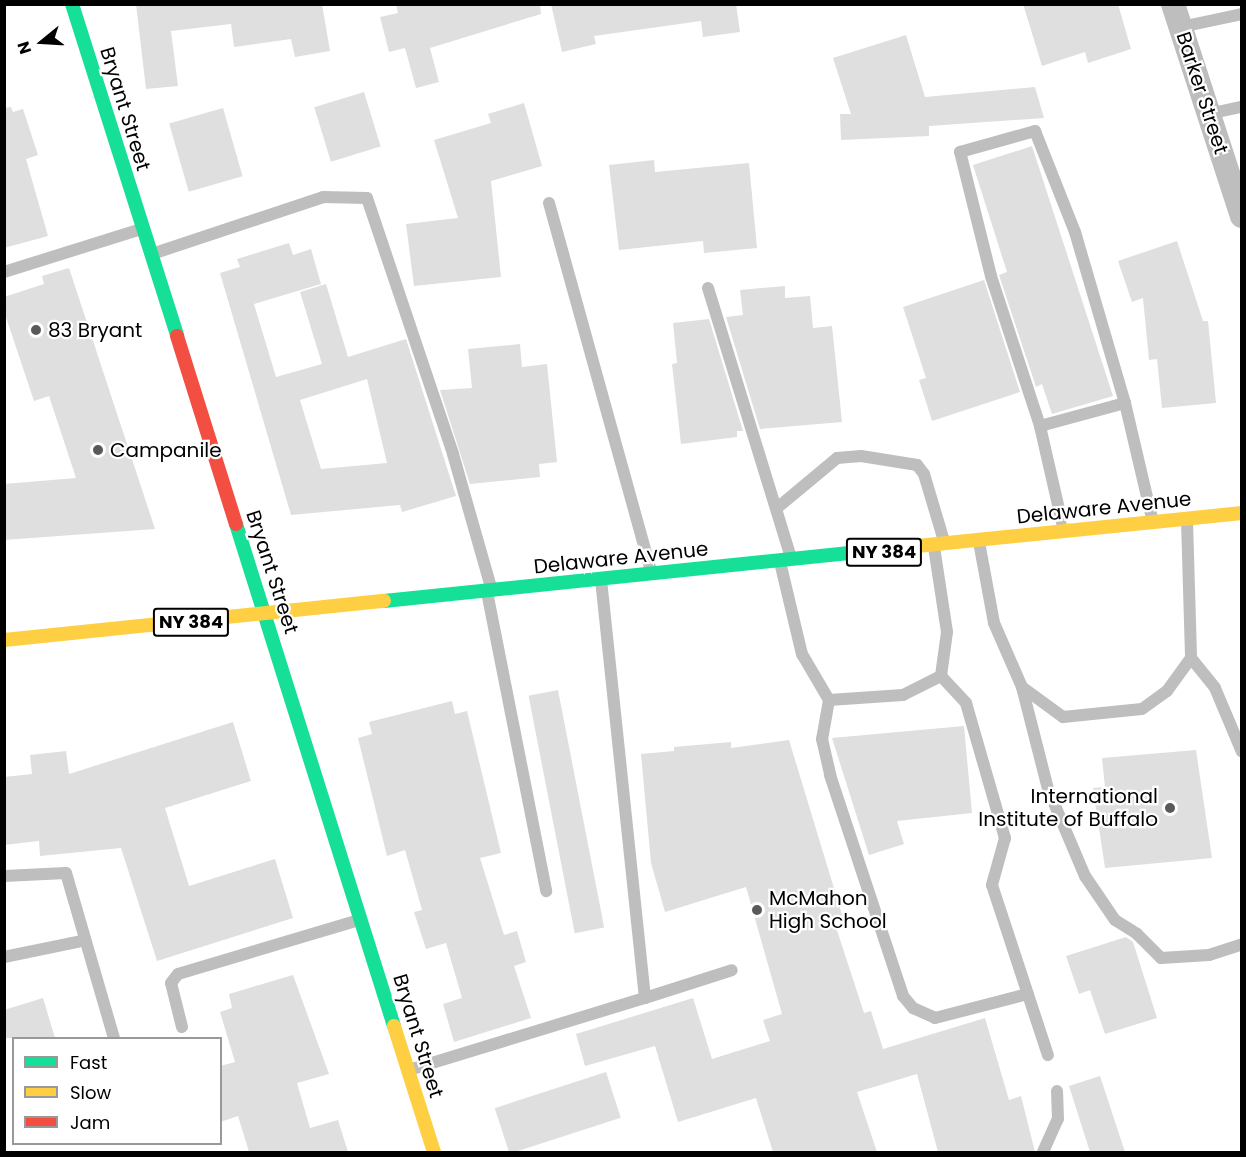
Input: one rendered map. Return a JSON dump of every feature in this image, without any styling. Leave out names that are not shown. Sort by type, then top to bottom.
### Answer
[{"type":"main road","name":"Bryant Street","points":[[72,4],[434,1152]]},
{"type":"main road","name":"Delaware Avenue","points":[[4,640],[979,542],[1242,513]]},
{"type":"street","name":"Barker Street","points":[[1173,4],[1242,216]]},
{"type":"lane","points":[[1181,27],[1242,14]]},
{"type":"lane","points":[[1208,114],[1242,108]]},
{"type":"lane","points":[[1064,532],[1040,426],[991,276],[960,152],[1035,131],[1075,232],[1125,403],[1153,523]]},
{"type":"lane","points":[[150,255],[324,197],[367,198],[446,432],[490,591],[546,891]]},
{"type":"lane","points":[[549,203],[652,575]]},
{"type":"lane","points":[[4,272],[142,228]]},
{"type":"lane","points":[[708,288],[777,508],[802,654],[829,700],[822,739],[830,775],[903,996],[913,1008],[934,1018],[1028,993]]},
{"type":"lane","points":[[1040,426],[1125,403]]},
{"type":"lane","points":[[777,508],[837,458],[861,456],[917,465],[924,474],[940,546],[947,632],[941,676]]},
{"type":"lane","points":[[1187,518],[1191,658],[1215,688],[1242,752]]},
{"type":"lane","points":[[979,542],[994,624],[1022,687],[1048,789],[1084,876],[1115,920],[1137,934],[1161,958],[1209,955],[1242,944]]},
{"type":"lane","points":[[601,580],[645,998]]},
{"type":"lane","points":[[1022,687],[1063,717],[1142,709],[1167,691],[1191,658]]},
{"type":"lane","points":[[829,700],[903,695],[941,676]]},
{"type":"lane","points":[[941,676],[966,703],[1005,838],[992,885],[1048,1055]]},
{"type":"lane","points":[[4,876],[66,873],[82,941],[114,1037]]},
{"type":"lane","points":[[182,1027],[171,983],[178,974],[361,920]]},
{"type":"lane","points":[[4,957],[82,941]]},
{"type":"lane","points":[[408,1071],[732,970]]},
{"type":"lane","points":[[1043,1152],[1058,1119],[1057,1091]]},
{"type":"building","points":[[136,4],[322,4],[330,51],[295,57],[291,39],[234,47],[231,24],[171,31],[178,86],[146,89]]},
{"type":"building","points":[[396,4],[540,4],[541,14],[430,48],[439,82],[416,88],[405,48],[389,52],[380,17],[398,13]]},
{"type":"building","points":[[551,4],[736,4],[740,32],[703,37],[701,21],[594,36],[596,44],[562,52]]},
{"type":"building","points":[[1023,4],[1118,4],[1131,49],[1088,63],[1085,52],[1042,66]]},
{"type":"building","points":[[906,35],[925,97],[1035,87],[1044,118],[929,126],[929,136],[841,140],[840,114],[851,114],[833,58]]},
{"type":"building","points":[[364,92],[381,147],[331,162],[314,107]]},
{"type":"building","points":[[524,103],[542,166],[491,181],[501,277],[414,286],[406,224],[458,218],[434,140],[491,123],[488,114]]},
{"type":"building","points":[[11,107],[13,112],[23,109],[38,155],[26,159],[48,236],[4,248],[4,108]]},
{"type":"building","points":[[223,108],[243,176],[189,192],[169,123]]},
{"type":"building","points":[[1032,146],[1113,396],[1052,414],[1042,384],[1036,387],[999,275],[1007,272],[973,165]]},
{"type":"building","points":[[654,160],[655,172],[749,163],[757,248],[704,253],[703,241],[619,250],[609,165]]},
{"type":"building","points":[[1177,241],[1203,321],[1208,321],[1216,403],[1162,408],[1157,359],[1149,360],[1143,298],[1132,302],[1118,261]]},
{"type":"building","points":[[289,243],[293,255],[311,249],[321,284],[254,304],[276,377],[322,364],[300,292],[326,284],[348,357],[406,339],[456,496],[402,512],[400,505],[291,515],[220,273],[240,267],[237,259]],"holes":[[[367,379],[387,463],[321,469],[300,400]]]},
{"type":"building","points":[[69,268],[155,529],[4,540],[4,484],[76,478],[49,396],[34,401],[4,311],[4,297],[44,284],[42,276]]},
{"type":"building","points":[[984,280],[1020,392],[932,421],[919,380],[926,378],[903,307]]},
{"type":"building","points":[[785,286],[785,298],[810,296],[813,328],[832,326],[842,422],[760,429],[726,317],[743,315],[740,290]]},
{"type":"building","points":[[709,319],[743,431],[737,431],[737,437],[681,444],[672,364],[677,363],[673,323]]},
{"type":"building","points":[[520,344],[522,367],[547,364],[557,462],[539,464],[540,477],[470,484],[440,390],[472,388],[468,349]]},
{"type":"building","points":[[558,690],[604,928],[575,933],[529,696]]},
{"type":"building","points":[[452,701],[455,714],[467,711],[501,853],[480,858],[504,935],[517,931],[526,962],[514,966],[531,1018],[454,1042],[443,1004],[462,998],[446,943],[426,949],[414,912],[422,910],[405,850],[387,856],[358,738],[372,734],[369,722]]},
{"type":"building","points":[[233,722],[251,781],[165,808],[189,886],[275,859],[293,918],[157,961],[121,848],[40,856],[39,841],[4,845],[4,777],[32,774],[30,755],[66,751],[69,774]]},
{"type":"building","points":[[964,726],[972,813],[897,821],[904,844],[869,855],[832,738]]},
{"type":"building","points":[[789,740],[843,918],[834,921],[864,1013],[871,1011],[883,1049],[985,1018],[1009,1100],[1021,1096],[1035,1152],[938,1152],[917,1074],[857,1092],[877,1152],[773,1152],[756,1098],[678,1122],[655,1046],[585,1066],[576,1034],[693,998],[712,1059],[770,1041],[763,1020],[782,1014],[746,887],[665,912],[651,863],[641,754],[674,751],[674,747],[731,742],[731,748]]},
{"type":"building","points":[[1196,750],[1212,858],[1105,868],[1093,788],[1105,787],[1102,758]]},
{"type":"building","points":[[1126,937],[1133,942],[1157,1018],[1105,1034],[1090,990],[1079,994],[1066,956]]},
{"type":"building","points":[[293,975],[329,1074],[297,1083],[310,1128],[338,1120],[348,1152],[249,1152],[238,1116],[222,1121],[222,1065],[235,1062],[220,1012],[232,1008],[229,994]]},
{"type":"building","points":[[43,998],[55,1037],[4,1038],[4,1010]]},
{"type":"building","points":[[606,1072],[621,1118],[515,1152],[509,1152],[495,1108]]},
{"type":"building","points":[[1100,1076],[1125,1152],[1090,1152],[1069,1086]]},
{"type":"traffic: fast","points":[[72,4],[177,336]]},
{"type":"traffic: fast","points":[[236,524],[394,1026]]},
{"type":"traffic: fast","points":[[384,601],[878,550]]},
{"type":"traffic: slow","points":[[878,550],[1242,513]]},
{"type":"traffic: slow","points":[[4,640],[384,601]]},
{"type":"traffic: slow","points":[[394,1026],[434,1152]]},
{"type":"traffic: jam","points":[[177,336],[236,524]]},
{"type":"place","name":"83 Bryant","points":[[36,330]]},
{"type":"place","name":"Campanile","points":[[98,450]]},
{"type":"place","name":"International Institute of Buffalo","points":[[1170,808]]},
{"type":"place","name":"McMahon High School","points":[[757,910]]}]
